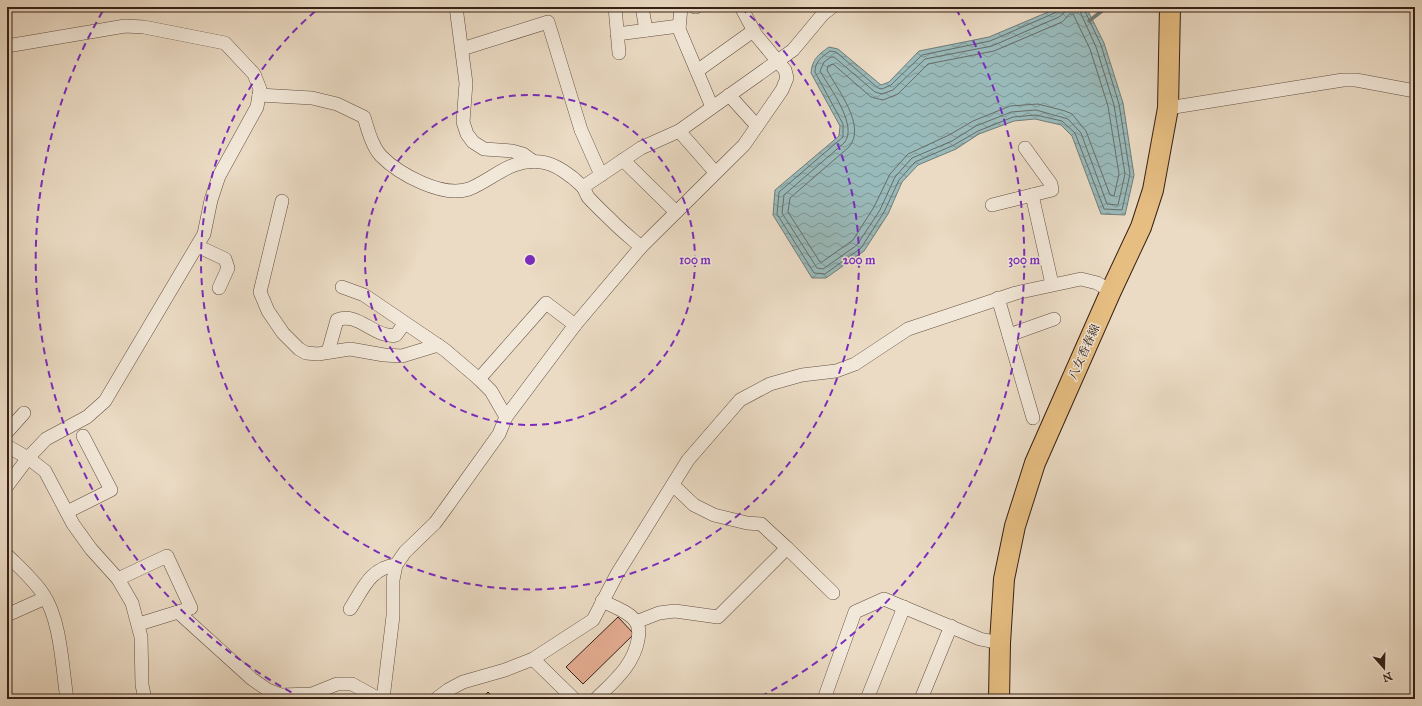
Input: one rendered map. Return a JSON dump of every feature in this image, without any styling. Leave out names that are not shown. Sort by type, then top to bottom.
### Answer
[{"type":"main road","name":"八女香春線","points":[[999,699],[1000,643],[1008,555],[1021,503],[1035,463],[1141,227],[1154,190],[1168,108],[1170,7]]},
{"type":"street","points":[[456,7],[466,83],[463,122],[473,142],[484,149],[512,151],[523,154],[534,162]]},
{"type":"street","points":[[615,7],[619,53]]},
{"type":"street","points":[[642,7],[646,30]]},
{"type":"street","points":[[681,7],[679,26],[712,107]]},
{"type":"street","points":[[383,699],[393,616],[393,580],[396,565],[405,552],[435,522],[446,508],[499,434],[506,417],[575,325],[641,247],[715,172],[744,145],[782,90],[787,78],[785,70],[753,30],[741,7]]},
{"type":"street","points":[[584,187],[641,148],[679,131],[793,50],[823,14],[832,7]]},
{"type":"street","points":[[462,49],[548,22],[581,130],[601,175]]},
{"type":"street","points":[[7,46],[125,26],[144,27],[206,38],[225,43],[240,57],[254,74],[260,89],[257,107],[219,176],[211,200],[204,234],[105,401],[87,417],[46,439],[28,458],[7,486]]},
{"type":"street","points":[[617,34],[679,26]]},
{"type":"street","points":[[697,71],[753,30]]},
{"type":"street","points":[[1168,108],[1343,80],[1356,80],[1415,91]]},
{"type":"street","points":[[259,95],[312,98],[337,104],[364,118],[373,142],[380,155],[402,172],[425,184],[450,191],[468,189],[499,171],[524,162],[542,162],[559,169],[584,187],[592,200],[615,224],[641,247]]},
{"type":"street","points":[[729,95],[757,126]]},
{"type":"street","points":[[679,131],[715,172]]},
{"type":"street","points":[[992,205],[1052,190],[1051,184],[1025,148]]},
{"type":"street","points":[[489,149],[499,171]]},
{"type":"street","points":[[623,160],[676,212]]},
{"type":"street","points":[[1032,195],[1052,284]]},
{"type":"street","points":[[282,201],[260,292],[268,311],[284,334],[299,349],[306,353],[350,349],[384,355],[402,356],[438,345]]},
{"type":"street","points":[[197,246],[225,259],[228,268],[219,288]]},
{"type":"street","points":[[436,699],[448,690],[463,682],[505,670],[533,659],[592,620],[602,601],[688,460],[740,400],[770,384],[802,375],[836,371],[854,364],[908,329],[998,298],[1052,284],[1081,279],[1097,283],[1111,291]]},
{"type":"street","points":[[342,287],[364,295],[404,324],[438,345],[491,391],[506,417]]},
{"type":"street","points":[[998,298],[1033,418]]},
{"type":"street","points":[[479,379],[546,303],[575,325]]},
{"type":"street","points":[[328,352],[337,320],[343,318],[360,322],[380,334],[390,336],[396,335],[404,324]]},
{"type":"street","points":[[1009,335],[1054,319]]},
{"type":"street","points":[[7,432],[24,413]]},
{"type":"street","points":[[67,512],[111,490],[83,436]]},
{"type":"street","points":[[7,446],[28,458],[45,471],[73,524],[91,549],[118,579],[132,603],[139,624],[141,637],[142,685],[145,699]]},
{"type":"street","points":[[672,485],[694,505],[714,515],[747,523],[760,524],[832,593]]},
{"type":"street","points":[[636,622],[659,613],[675,611],[718,617],[786,548]]},
{"type":"street","points":[[7,555],[45,598],[50,606],[56,630],[67,699]]},
{"type":"street","points":[[118,579],[167,556],[192,608],[139,624]]},
{"type":"street","points":[[350,609],[369,579],[377,571],[385,566],[396,565]]},
{"type":"street","points":[[7,615],[45,598]]},
{"type":"street","points":[[824,699],[855,612],[884,599],[980,638],[1000,643]]},
{"type":"street","points":[[596,699],[633,659],[639,630],[636,622],[629,615],[602,601]]},
{"type":"street","points":[[867,699],[904,608]]},
{"type":"street","points":[[178,612],[252,679],[268,690],[281,695],[312,694],[337,684],[352,684],[379,699]]},
{"type":"street","points":[[921,699],[951,626]]},
{"type":"street","points":[[533,659],[574,699]]},
{"type":"water","points":[[1060,7],[1086,7],[1104,43],[1123,103],[1134,175],[1125,215],[1101,214],[1072,136],[1061,125],[1035,119],[1014,121],[979,134],[956,149],[918,165],[902,182],[888,214],[864,251],[826,278],[812,278],[773,215],[775,190],[839,136],[840,126],[811,73],[814,60],[829,47],[838,49],[881,85],[889,82],[919,51],[989,37]]},
{"type":"building","points":[[618,617],[634,634],[583,684],[566,667]]},
{"type":"building","points":[[488,692],[495,699],[481,699]]},
{"type":"waterway","points":[[1089,21],[1107,7]]}]
